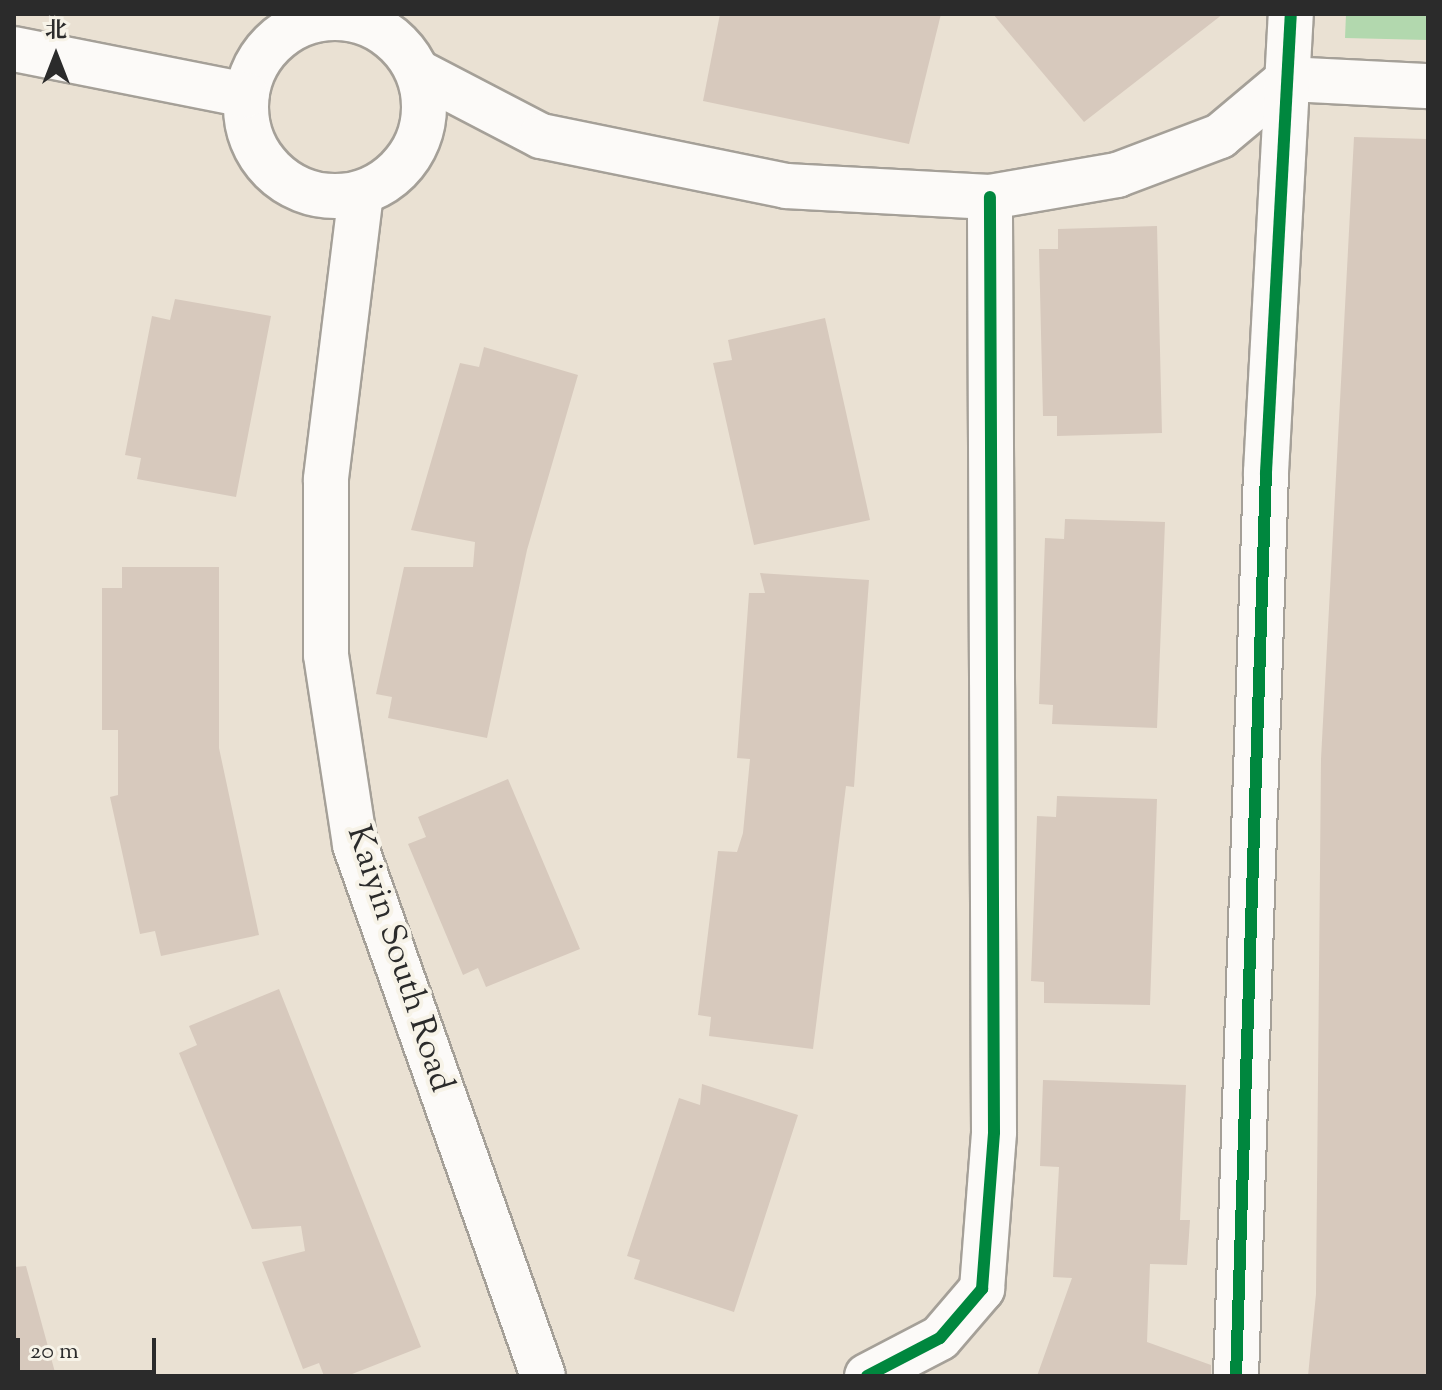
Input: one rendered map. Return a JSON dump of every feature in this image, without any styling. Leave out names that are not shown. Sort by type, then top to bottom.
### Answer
[{"type":"street","points":[[1236,1376],[1266,472],[1291,14]]},
{"type":"street","points":[[418,72],[426,106],[421,135],[388,180],[361,193],[305,191],[278,176],[258,153],[246,95],[256,66],[300,25],[360,17],[386,33],[418,72],[541,136],[786,186],[990,197],[1117,175],[1220,136],[1288,79],[1428,86]]},
{"type":"street","points":[[14,49],[246,95]]},
{"type":"street","name":"Kaiyin South Road","points":[[361,193],[326,480],[326,655],[355,845],[543,1376]]},
{"type":"street","points":[[867,1376],[940,1338],[982,1289],[994,1132],[990,197]]},
{"type":"green space","points":[[1346,14],[1428,14],[1428,40],[1345,38]]},
{"type":"building","points":[[720,14],[941,14],[909,144],[703,101]]},
{"type":"building","points":[[993,14],[1223,14],[1084,122]]},
{"type":"building","points":[[1354,137],[1428,139],[1428,1376],[1308,1376],[1316,1294],[1321,759]]},
{"type":"building","points":[[1157,226],[1162,433],[1057,436],[1057,416],[1043,416],[1039,249],[1058,249],[1058,229]]},
{"type":"building","points":[[175,299],[271,316],[236,497],[137,479],[141,458],[125,455],[152,316],[170,320]]},
{"type":"building","points":[[825,318],[870,520],[754,545],[713,363],[732,360],[728,340]]},
{"type":"building","points":[[484,347],[578,375],[527,550],[487,738],[388,718],[392,697],[376,694],[404,567],[473,567],[475,542],[411,530],[460,363],[479,367]]},
{"type":"building","points":[[1065,519],[1165,522],[1157,728],[1052,724],[1053,705],[1039,704],[1045,538],[1064,539]]},
{"type":"building","points":[[122,567],[219,567],[219,748],[259,935],[161,956],[155,931],[140,934],[110,797],[118,795],[118,730],[102,730],[102,588],[122,588]]},
{"type":"building","points":[[760,573],[869,580],[854,787],[846,786],[813,1049],[709,1036],[711,1017],[698,1015],[718,851],[737,852],[743,833],[750,759],[737,758],[749,593],[765,593]]},
{"type":"building","points":[[508,779],[580,949],[486,987],[478,968],[463,975],[408,844],[426,837],[418,817]]},
{"type":"building","points":[[1057,796],[1157,799],[1150,1005],[1044,1003],[1044,982],[1031,981],[1037,816],[1056,817]]},
{"type":"building","points":[[279,989],[421,1347],[347,1376],[324,1376],[319,1363],[303,1369],[262,1262],[305,1251],[301,1226],[252,1229],[179,1053],[197,1045],[189,1026]]},
{"type":"building","points":[[1043,1080],[1186,1085],[1180,1220],[1190,1220],[1187,1265],[1150,1264],[1147,1342],[1211,1365],[1211,1376],[1037,1376],[1072,1278],[1053,1277],[1059,1167],[1040,1166]]},
{"type":"building","points":[[702,1084],[798,1115],[734,1312],[634,1279],[640,1260],[627,1256],[679,1098],[700,1105]]},
{"type":"building","points":[[26,1266],[56,1376],[14,1376],[14,1267]]},
{"type":"cycle path","points":[[1236,1376],[1266,472],[1291,14]]},
{"type":"cycle path","points":[[867,1376],[940,1338],[982,1289],[994,1132],[990,197]]}]
